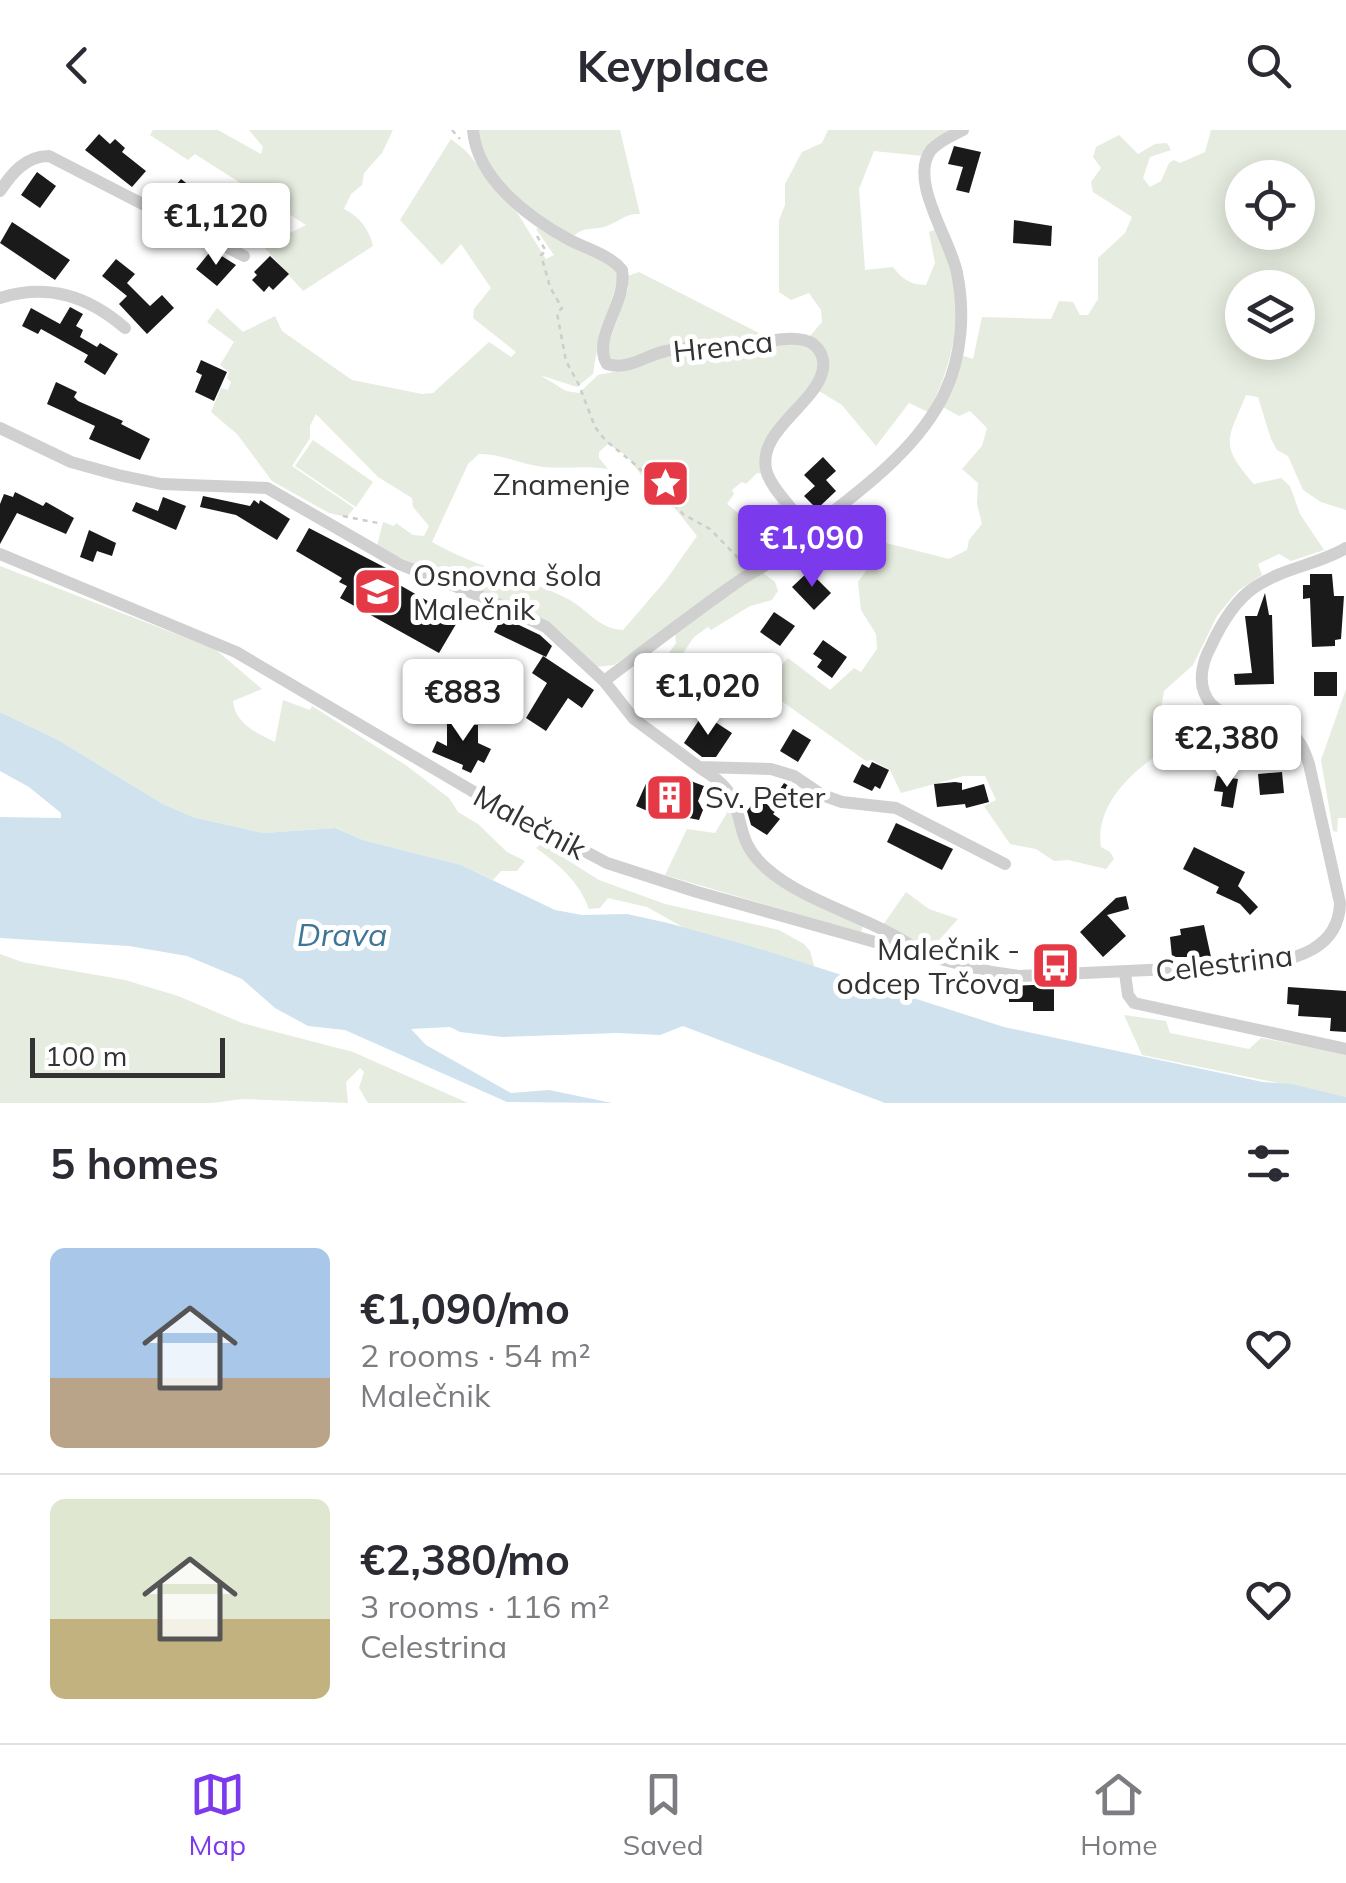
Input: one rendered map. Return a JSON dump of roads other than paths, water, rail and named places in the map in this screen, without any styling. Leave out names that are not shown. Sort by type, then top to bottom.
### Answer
[{"type":"street","name":"Hrenca","points":[[473,130],[480,159],[530,217],[602,254],[622,270],[623,292],[602,346],[607,364],[628,365],[674,350],[794,339],[811,342],[821,352],[823,370],[814,390],[770,443],[764,460],[771,483],[801,519],[805,530]]},
{"type":"street","points":[[604,681],[790,548],[805,530],[828,516],[910,443],[931,418],[946,390],[960,341],[958,275],[950,245],[926,192],[925,170],[932,150],[964,130]]},
{"type":"street","points":[[0,192],[34,156],[49,156],[244,256]]},
{"type":"street","points":[[0,298],[54,291],[90,302],[125,328]]},
{"type":"street","name":"Malečnik","points":[[0,428],[70,462],[118,475],[161,484],[267,488],[400,564],[546,627],[604,681],[634,719],[728,792],[736,807],[740,834],[764,866],[782,880],[873,924],[922,954]]},
{"type":"street","name":"Celestrina","points":[[1346,548],[1283,572],[1252,589],[1215,637],[1202,674],[1205,695],[1218,710],[1282,726],[1302,746],[1310,764],[1336,879],[1340,903],[1336,926],[1320,945],[1292,959],[1257,965],[1125,973],[1128,996],[1134,1003],[1346,1048]]},
{"type":"street","name":"Malečnik","points":[[0,554],[236,652],[478,795],[608,863],[697,892],[1005,975],[1125,973]]},
{"type":"street","points":[[699,767],[771,770],[794,776],[822,795],[842,802],[896,808],[1005,864]]},
{"type":"water","name":"Drava","points":[[0,712],[58,740],[163,804],[193,817],[263,833],[336,828],[363,840],[461,865],[555,910],[582,915],[627,914],[668,923],[1004,1027],[1263,1082],[1291,1084],[1346,1097],[1346,1103],[885,1103],[683,1026],[660,1035],[502,1037],[460,1032],[450,1027],[411,1029],[426,1045],[511,1093],[549,1090],[612,1103],[507,1102],[345,1030],[308,1026],[275,1008],[242,979],[187,956],[129,946],[0,938],[0,817],[61,818],[61,813],[29,787],[0,771]]},
{"type":"place","name":"Znamenje","points":[[665,484]]},
{"type":"place","name":"Osnovna šola Malečnik","points":[[378,592]]},
{"type":"place","name":"Sv. Peter","points":[[670,797]]},
{"type":"place","name":"Malečnik - odcep Trčova","points":[[1055,966]]}]
